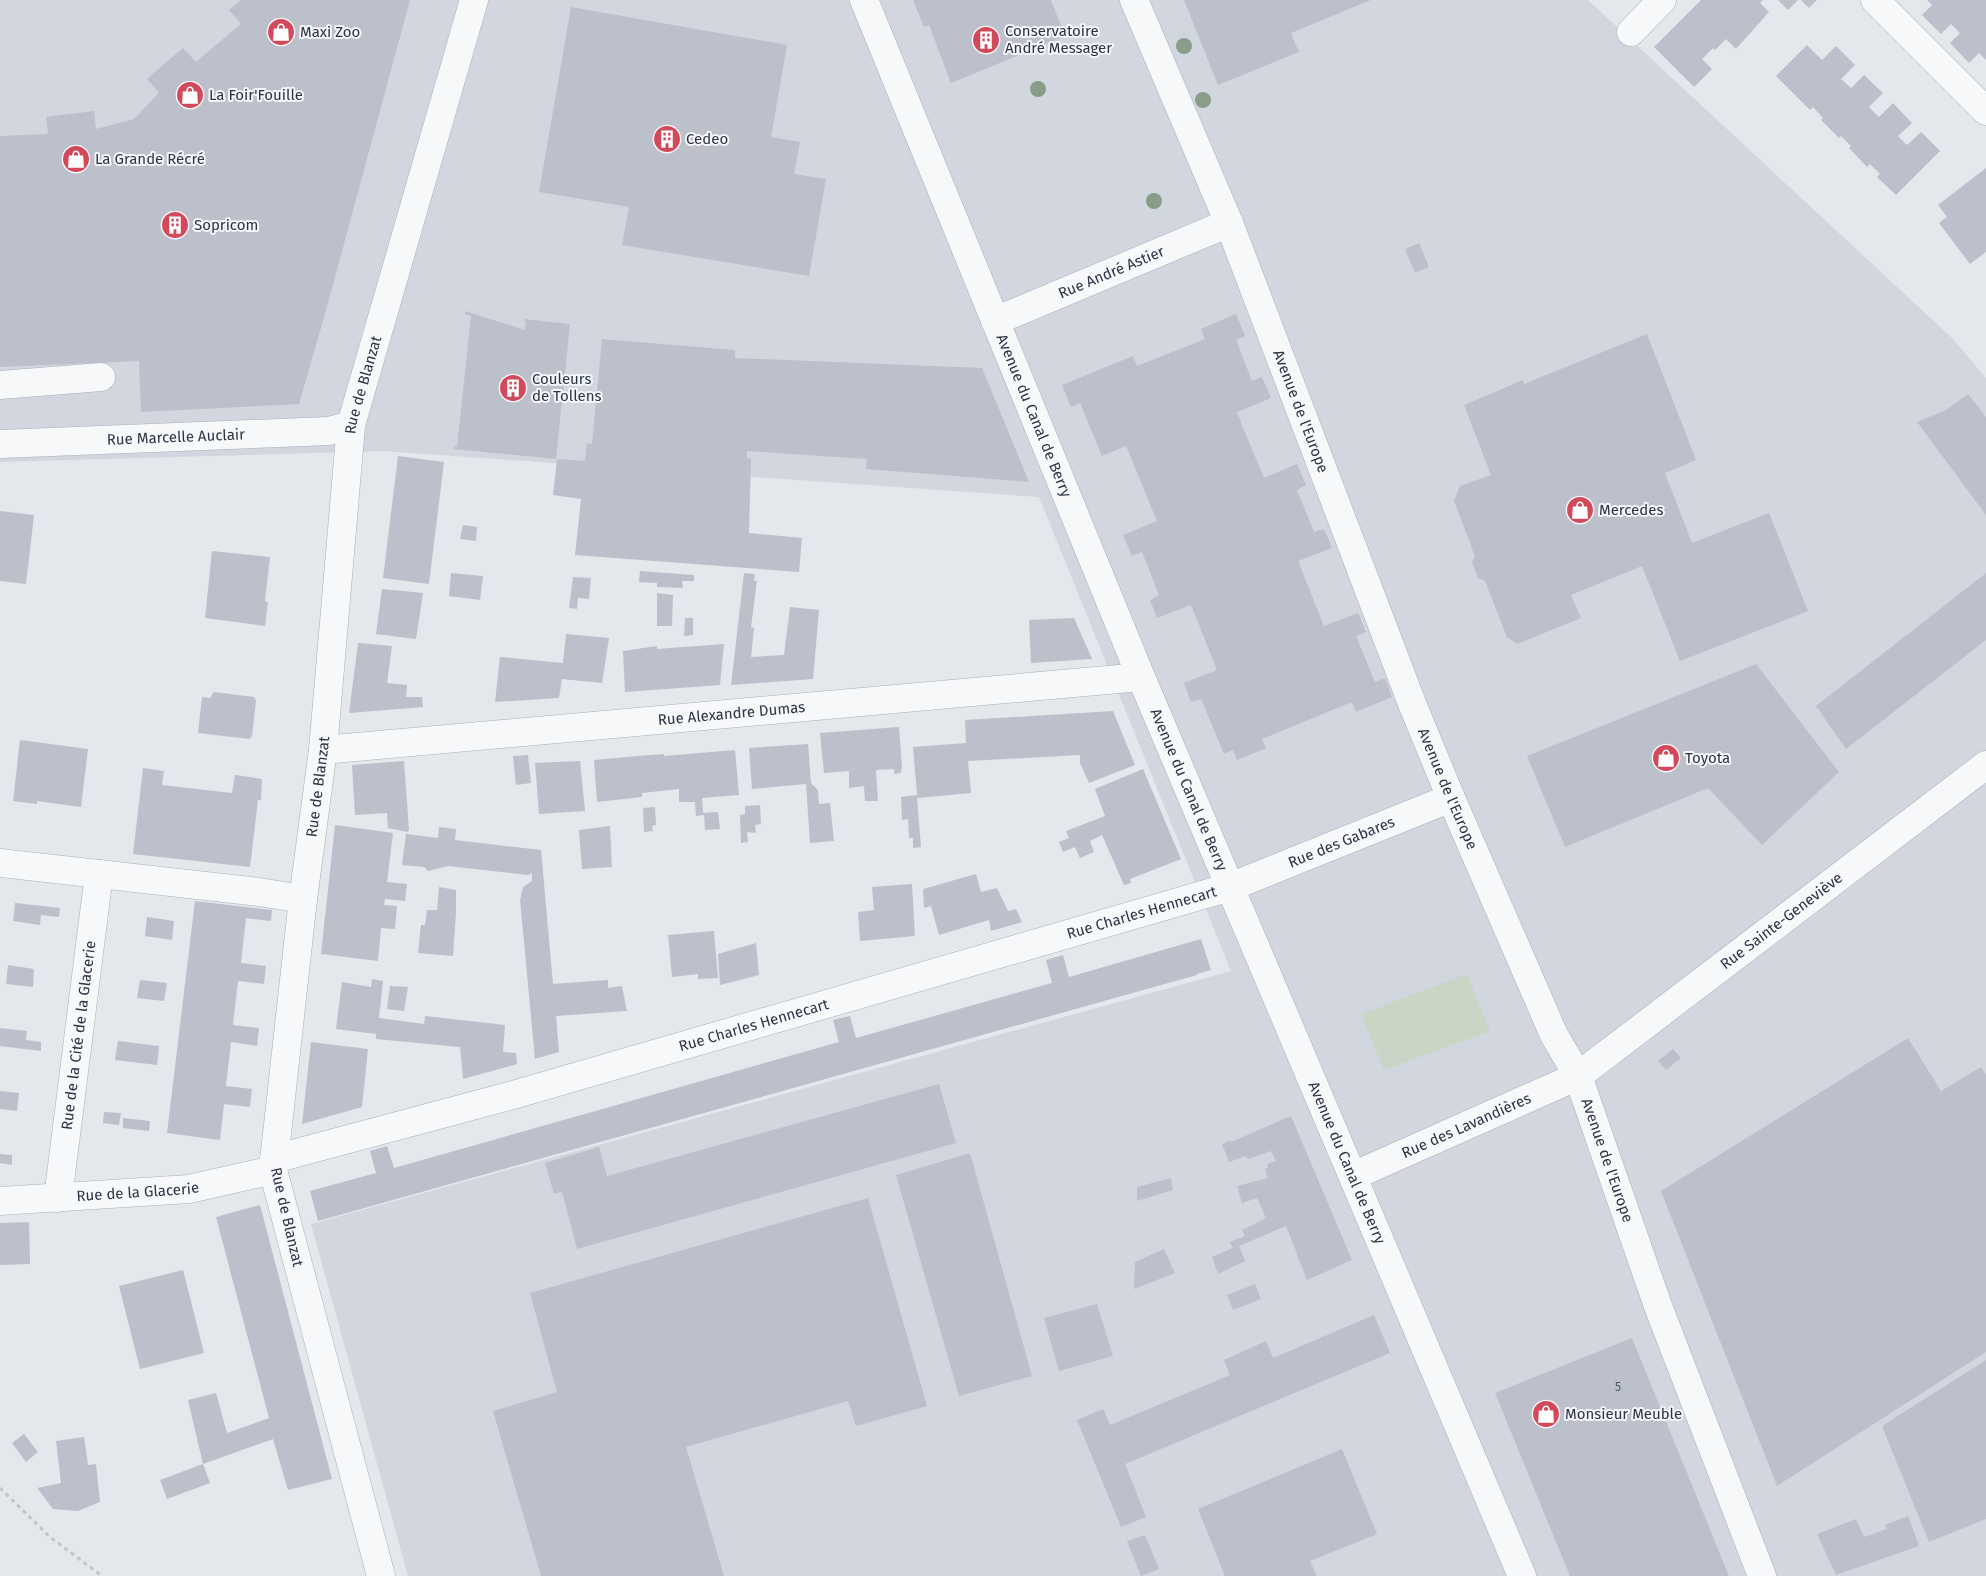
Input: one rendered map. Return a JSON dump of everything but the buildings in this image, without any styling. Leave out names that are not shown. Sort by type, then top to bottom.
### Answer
[{"type":"street","name":"Rue de Blanzat","points":[[381,1576],[273,1164],[303,899],[323,750],[352,425],[474,0]]},
{"type":"street","name":"Avenue du Canal de Berry","points":[[864,0],[1141,677],[1522,1576]]},
{"type":"street","name":"Avenue de l'Europe","points":[[1134,0],[1229,223],[1413,706],[1554,1035],[1578,1076],[1658,1306],[1762,1576]]},
{"type":"street","points":[[1630,32],[1662,0]]},
{"type":"street","points":[[1876,0],[1986,111]]},
{"type":"street","name":"Rue André Astier","points":[[995,321],[1229,223]]},
{"type":"street","points":[[0,385],[101,376]]},
{"type":"street","name":"Rue Marcelle Auclair","points":[[0,444],[329,431],[352,425]]},
{"type":"street","name":"Rue Alexandre Dumas","points":[[323,750],[1141,677]]},
{"type":"street","name":"Rue Sainte-Geneviève","points":[[1578,1076],[1986,765]]},
{"type":"street","name":"Rue des Gabares","points":[[1230,887],[1451,798]]},
{"type":"street","points":[[0,863],[259,892],[303,899]]},
{"type":"street","name":"Rue de la Cité de la Glacerie","points":[[58,1198],[100,874]]},
{"type":"street","name":"Rue Charles Hennecart","points":[[273,1164],[1230,887]]},
{"type":"street","name":"Rue des Lavandières","points":[[1353,1176],[1578,1076]]},
{"type":"street","name":"Rue de la Glacerie","points":[[0,1201],[189,1189],[273,1164]]},
{"type":"path","points":[[0,1488],[50,1537],[102,1576]]},
{"type":"shaded area","points":[[0,0],[1588,0],[1952,338],[1986,378],[1986,1576],[408,1576],[311,1224],[1231,971],[1039,497],[382,451],[0,462]]},
{"type":"green space","points":[[1467,974],[1490,1031],[1384,1070],[1361,1014]]},
{"type":"place","name":"Maxi Zoo","points":[[281,32]]},
{"type":"place","name":"Conservatoire André Messager","points":[[986,40]]},
{"type":"place","name":"La Foir'Fouille","points":[[190,95]]},
{"type":"place","name":"Cedeo","points":[[667,139]]},
{"type":"place","name":"La Grande Récré","points":[[76,159]]},
{"type":"place","name":"Sopricom","points":[[175,225]]},
{"type":"place","name":"Couleurs de Tollens","points":[[513,388]]},
{"type":"place","name":"Mercedes","points":[[1580,510]]},
{"type":"place","name":"Toyota","points":[[1666,758]]},
{"type":"place","name":"Monsieur Meuble","points":[[1546,1414]]}]
